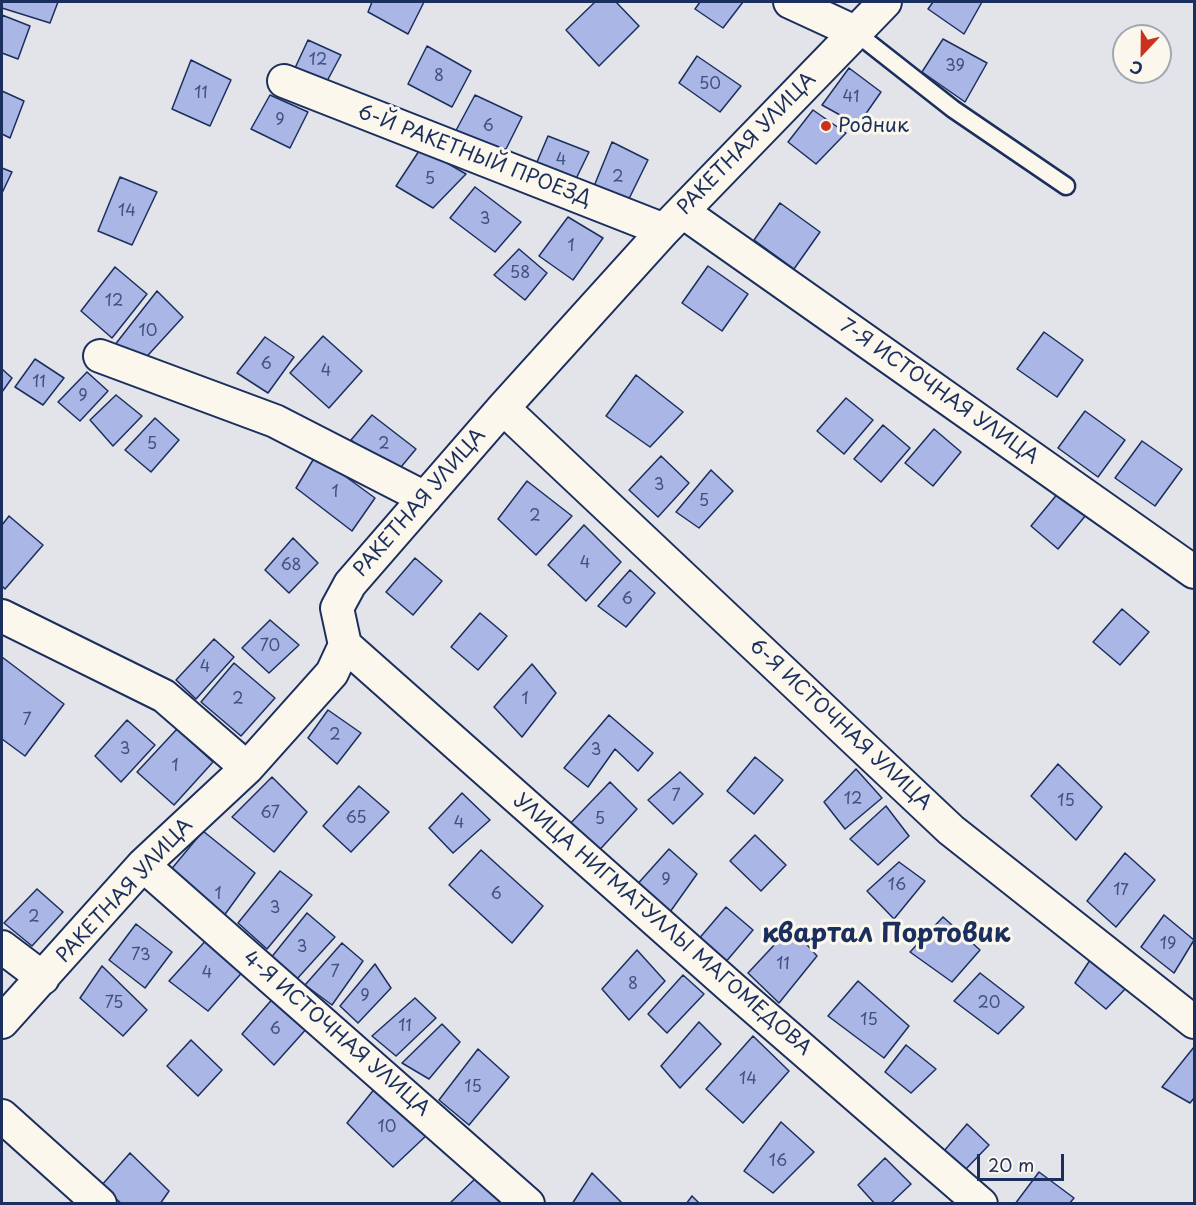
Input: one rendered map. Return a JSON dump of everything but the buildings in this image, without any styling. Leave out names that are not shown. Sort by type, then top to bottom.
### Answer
[{"type":"street","points":[[790,2],[855,32]]},
{"type":"street","name":"РАКЕТНАЯ УЛИЦА","points":[[2,1022],[143,865],[247,768],[332,673],[345,645],[338,608],[350,584],[503,408],[674,221],[885,2]]},
{"type":"street","name":"6-Й РАКЕТНЫЙ ПРОЕЗД","points":[[284,81],[674,221]]},
{"type":"street","name":"7-Я ИСТОЧНАЯ УЛИЦА","points":[[674,221],[1194,572]]},
{"type":"street","points":[[100,356],[275,421],[425,498]]},
{"type":"street","name":"6-Я ИСТОЧНАЯ УЛИЦА","points":[[503,408],[951,830],[1194,1022]]},
{"type":"street","points":[[2,616],[164,696],[247,768]]},
{"type":"street","name":"УЛИЦА НИГМАТУЛЛЫ МАГОМЕДОВА","points":[[345,645],[742,997],[981,1203]]},
{"type":"street","name":"4-Я ИСТОЧНАЯ УЛИЦА","points":[[143,865],[528,1203]]},
{"type":"street","points":[[2,947],[43,978]]},
{"type":"street","points":[[2,1116],[100,1203]]},
{"type":"lane","points":[[855,32],[953,109],[1066,186]]},
{"type":"place","name":"Родник","points":[[826,126]]},
{"type":"district","name":"квартал Портовик","points":[[886,935]]}]
